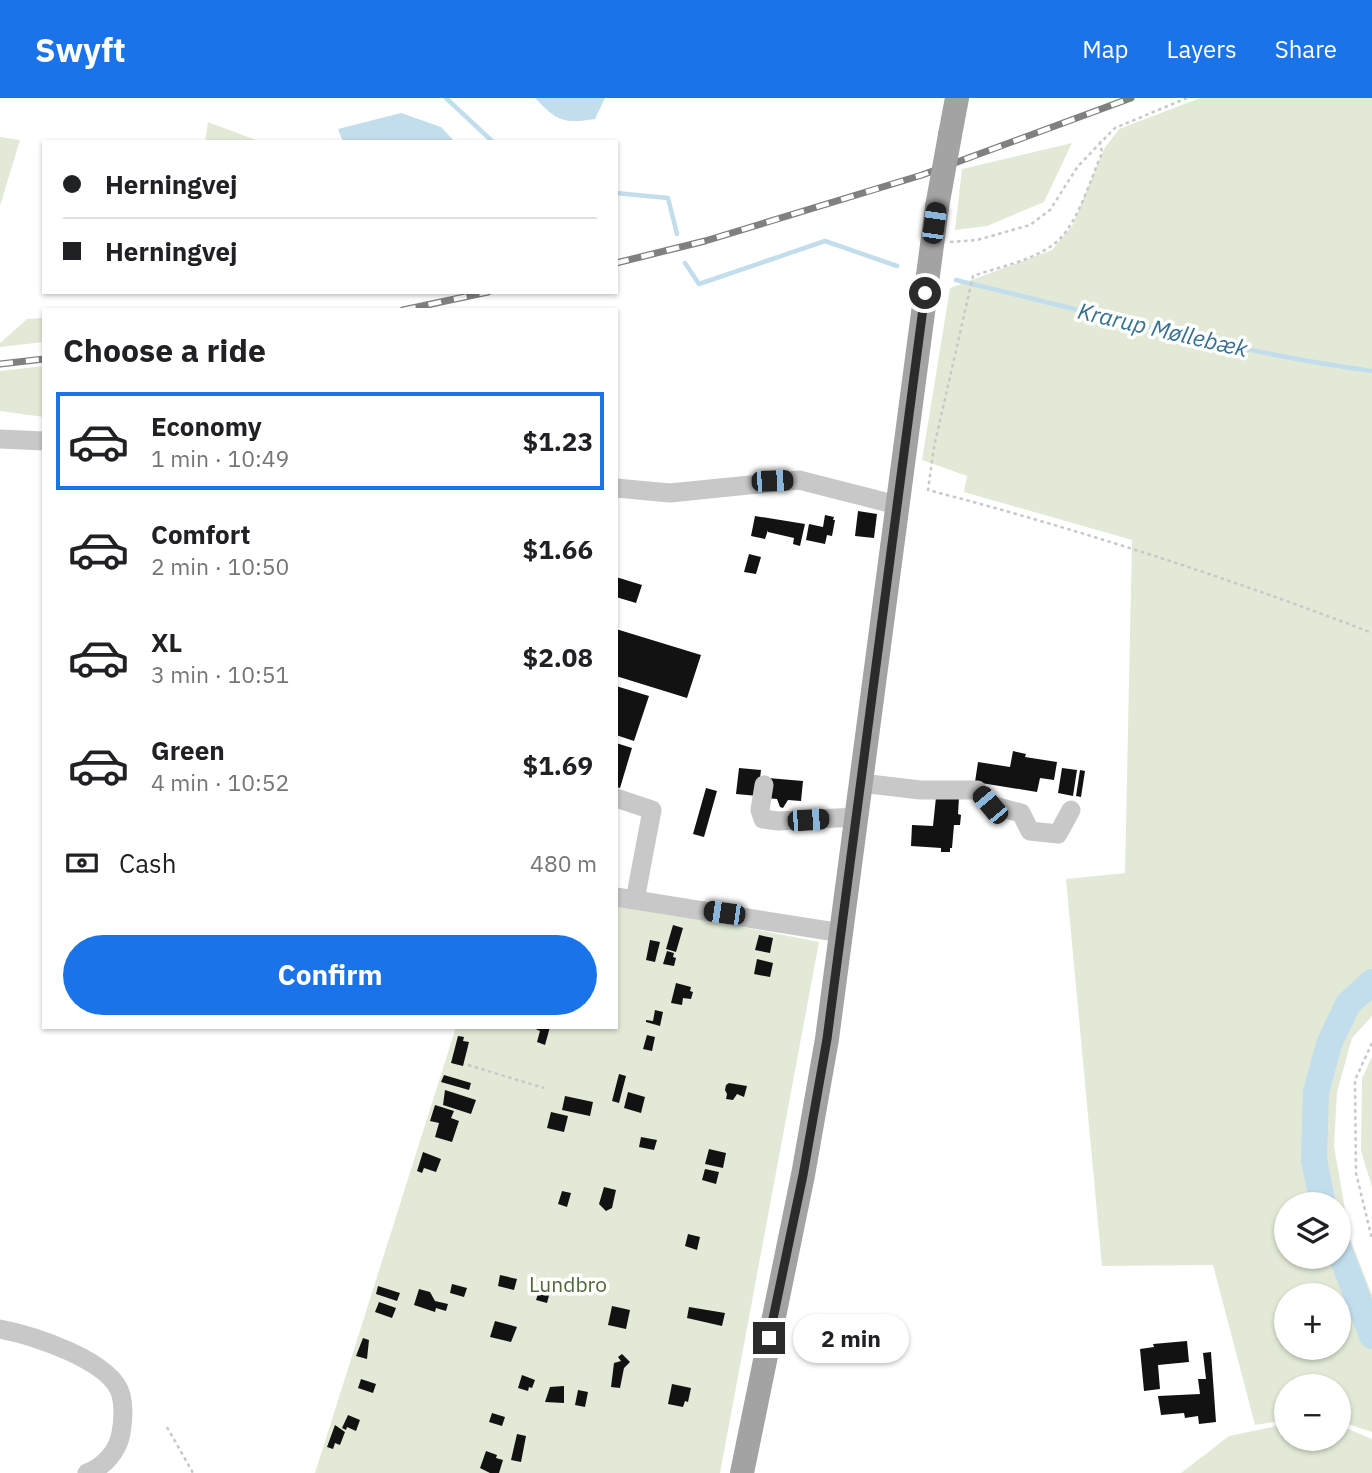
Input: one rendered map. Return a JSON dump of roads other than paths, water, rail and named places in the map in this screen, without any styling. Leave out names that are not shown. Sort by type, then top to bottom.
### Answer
[{"type":"main road","points":[[742,1473],[803,1175],[827,1039],[932,240],[957,98]]},
{"type":"street","points":[[0,439],[42,441]]},
{"type":"street","points":[[618,488],[670,493],[772,481],[799,481],[897,505]]},
{"type":"street","points":[[861,783],[920,790],[977,790],[990,805],[1021,813],[1030,831],[1058,834],[1071,810]]},
{"type":"street","points":[[764,785],[760,810],[763,819],[778,821],[857,817]]},
{"type":"street","points":[[618,799],[652,810],[625,899],[842,933]]},
{"type":"street","points":[[0,1329],[31,1335],[96,1366],[114,1382],[121,1394],[121,1436],[111,1456],[96,1470],[87,1473]]},
{"type":"water","points":[[535,98],[605,98],[595,119],[568,121],[549,112]]},
{"type":"water","points":[[401,113],[441,127],[453,140],[342,140],[338,129]]},
{"type":"waterway","name":"Krarup Møllebæk","points":[[446,98],[491,140]]},
{"type":"waterway","name":"Krarup Møllebæk","points":[[618,193],[668,198],[677,234]]},
{"type":"waterway","name":"Krarup Møllebæk","points":[[685,263],[699,284],[825,241],[897,266]]},
{"type":"waterway","name":"Krarup Møllebæk","points":[[956,280],[1215,343],[1372,371]]},
{"type":"waterway","points":[[1321,1192],[1314,1160],[1316,1092],[1329,1044],[1348,1004],[1372,982]]},
{"type":"waterway","points":[[1347,1269],[1372,1336]]},
{"type":"railway","points":[[618,263],[705,241],[922,175],[1131,98]]},
{"type":"railway","points":[[412,308],[479,294]]},
{"type":"railway","points":[[0,364],[42,359]]},
{"type":"park label","name":"Lundbro","points":[[568,1284]]}]
